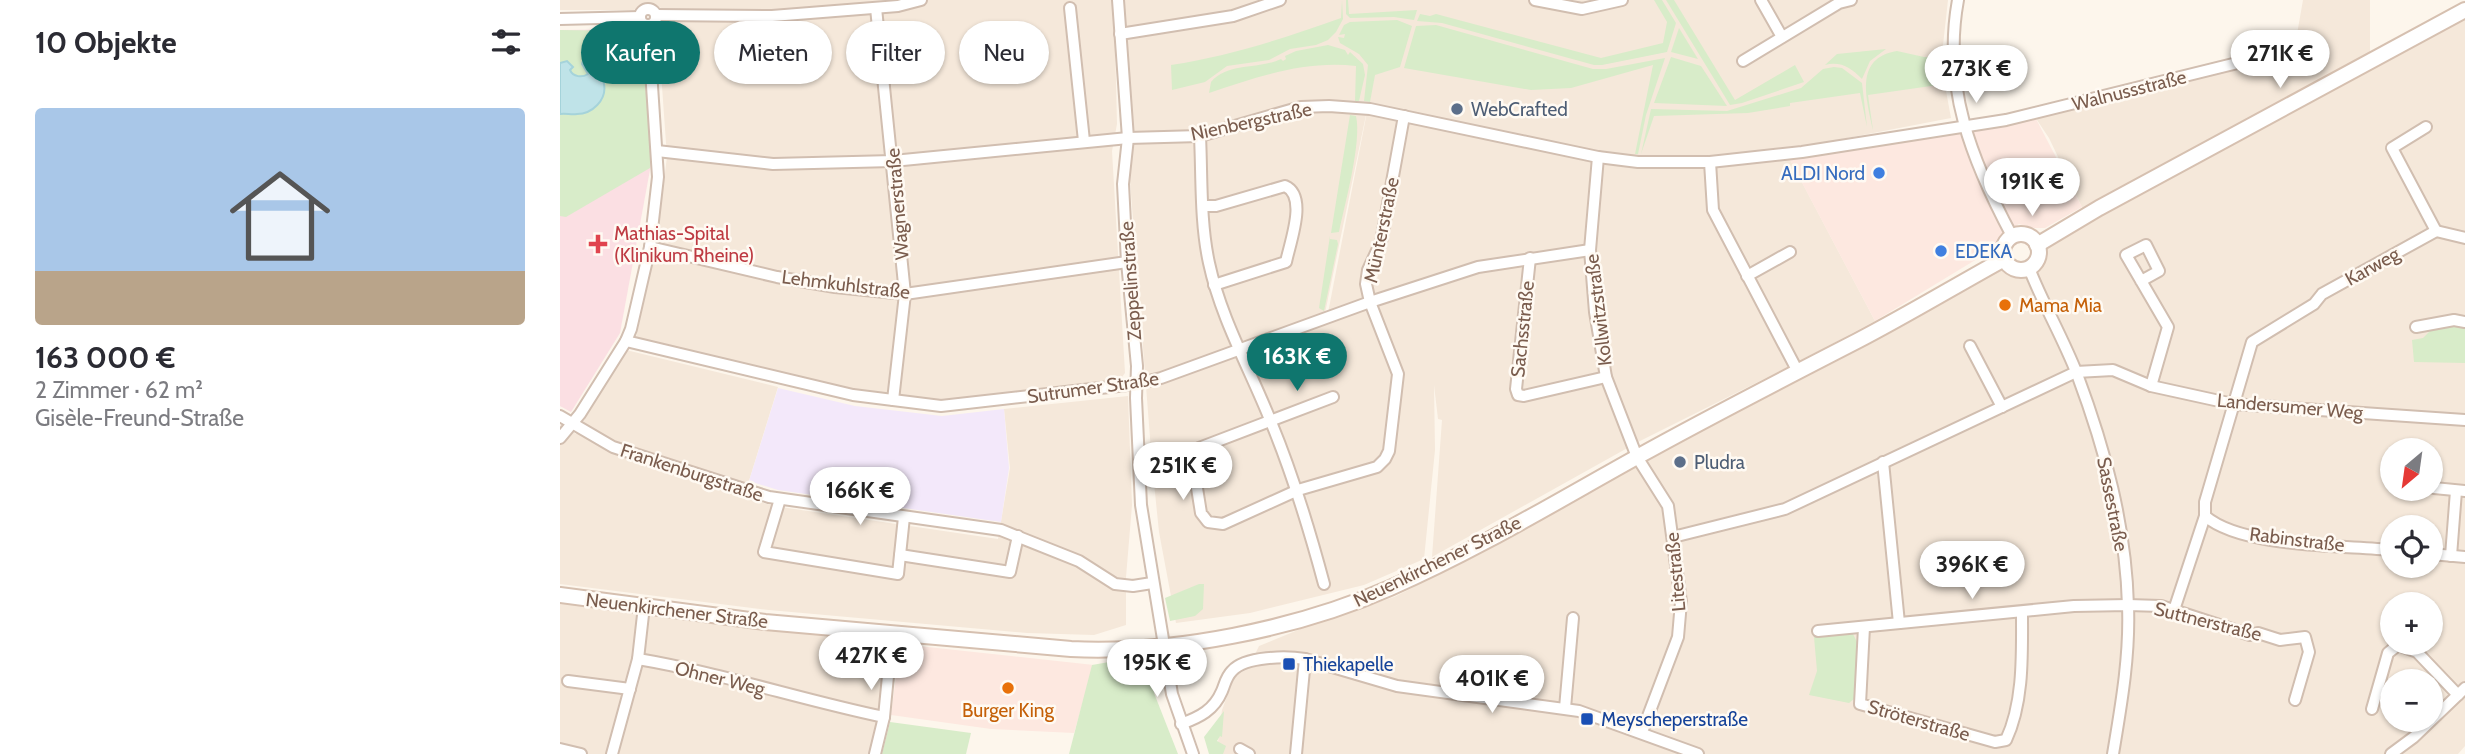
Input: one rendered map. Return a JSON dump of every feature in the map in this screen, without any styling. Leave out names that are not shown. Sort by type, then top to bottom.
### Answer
[{"type":"street","points":[[822,13],[823,0]]},
{"type":"street","points":[[650,8],[772,16],[898,6],[921,0]]},
{"type":"street","name":"Zeppelinstraße","points":[[1118,0],[1128,138],[1124,184],[1140,505],[1172,694],[1193,754]]},
{"type":"street","points":[[1120,34],[1233,16],[1280,0]]},
{"type":"street","points":[[1535,0],[1582,9],[1622,0]]},
{"type":"street","points":[[1761,0],[1782,37]]},
{"type":"street","points":[[1743,61],[1839,3],[1850,0]]},
{"type":"street","points":[[1958,0],[1954,55],[1965,128],[1983,182],[2012,236]]},
{"type":"street","name":"Wagnerstraße","points":[[876,8],[905,294],[893,400]]},
{"type":"street","points":[[1070,8],[1084,141]]},
{"type":"street","points":[[2037,245],[2099,208],[2465,10]]},
{"type":"street","points":[[560,19],[644,21]]},
{"type":"street","name":"Walnussstraße","points":[[1965,128],[2294,49]]},
{"type":"street","points":[[560,439],[573,424],[631,329],[650,247],[658,177],[650,84]]},
{"type":"street","name":"Nienbergstraße","points":[[657,150],[774,164],[893,161],[1084,141],[1200,136],[1301,107],[1370,109],[1598,157],[1638,162],[1710,162],[1802,152],[1965,128]]},
{"type":"street","name":"Münterstraße","points":[[1270,419],[1199,448],[1193,456],[1201,513],[1208,522],[1223,524],[1298,490],[1377,467],[1389,451],[1398,373],[1370,302],[1366,284],[1368,270],[1381,242],[1404,116]]},
{"type":"street","points":[[2426,127],[2392,148],[2437,231],[2465,238]]},
{"type":"street","points":[[1200,136],[1208,261],[1214,285],[1238,350],[1270,419],[1298,490],[1324,584]]},
{"type":"street","name":"Kollwitzstraße","points":[[1598,157],[1590,250],[1595,312],[1606,377],[1637,457]]},
{"type":"street","points":[[1710,162],[1713,210],[1797,370]]},
{"type":"street","points":[[1203,206],[1216,206],[1285,187],[1292,189],[1297,195],[1298,206],[1286,262],[1214,285]]},
{"type":"street","name":"Karweg","points":[[2233,404],[2252,342],[2314,304],[2322,294],[2437,231]]},
{"type":"street","points":[[2026,235],[2037,245],[2038,258],[2029,268],[2015,269],[2004,260],[2003,246],[2012,236],[2026,235]]},
{"type":"street","name":"Lehmkuhlstraße","points":[[650,247],[835,287],[905,294],[1127,262]]},
{"type":"street","name":"Sutrumer Straße","points":[[626,341],[852,395],[941,406],[1136,384],[1161,378],[1370,302],[1478,267],[1590,250]]},
{"type":"street","points":[[1747,276],[1790,252]]},
{"type":"street","name":"Sachsstraße","points":[[1530,258],[1516,388],[1518,395],[1524,396],[1606,377]]},
{"type":"street","name":"Neuenkirchener Straße","points":[[560,595],[765,622],[892,635],[1080,649],[1163,646],[1298,620],[1371,596],[1431,569],[2004,260]]},
{"type":"street","name":"Sassestraße","points":[[2029,268],[2076,372],[2112,483],[2121,530],[2129,605],[2127,655],[2113,754]]},
{"type":"street","points":[[2141,281],[2168,327],[2151,386]]},
{"type":"street","points":[[2416,327],[2454,320],[2465,322]]},
{"type":"street","points":[[1970,346],[2002,407]]},
{"type":"street","name":"Landersumer Weg","points":[[1673,537],[1785,509],[2076,372],[2113,370],[2151,386],[2233,404],[2465,420]]},
{"type":"street","points":[[1270,419],[1333,397]]},
{"type":"street","points":[[2174,610],[2205,516],[2205,502],[2233,404]]},
{"type":"street","name":"Frankenburgstraße","points":[[560,416],[613,447],[780,499],[1001,530],[1079,561],[1115,584],[1133,586],[1152,583]]},
{"type":"street","name":"Litestraße","points":[[1637,457],[1668,506],[1681,602],[1678,637],[1642,732]]},
{"type":"street","points":[[1883,462],[1899,623]]},
{"type":"street","points":[[2443,489],[2461,491],[2451,556]]},
{"type":"street","points":[[780,499],[764,552],[898,573],[904,517]]},
{"type":"street","name":"Rabinstraße","points":[[2205,516],[2217,526],[2262,538],[2380,549]]},
{"type":"street","points":[[900,555],[1010,572],[1018,536]]},
{"type":"street","points":[[2443,555],[2465,557]]},
{"type":"street","points":[[612,754],[638,659],[644,606]]},
{"type":"street","name":"Suttnerstraße","points":[[1818,631],[2074,606],[2161,606],[2250,635],[2258,633],[2280,640],[2305,637],[2309,652],[2295,700]]},
{"type":"street","name":"Ströterstraße","points":[[1864,627],[1860,704],[1994,742],[2006,740],[2012,728],[2022,669],[2022,612]]},
{"type":"street","points":[[1565,708],[1573,618]]},
{"type":"street","points":[[875,754],[884,717],[892,635]]},
{"type":"street","points":[[2372,709],[2388,653],[2398,645],[2417,652],[2462,691],[2414,737],[2391,754]]},
{"type":"street","points":[[1181,724],[1202,716],[1216,703],[1230,673],[1241,664],[1282,657],[1305,659],[1397,686],[1565,708],[1597,716],[1698,754]]},
{"type":"street","name":"Ohner Weg","points":[[638,659],[669,664],[884,717]]},
{"type":"street","points":[[1296,754],[1305,659]]},
{"type":"street","points":[[568,681],[630,689]]},
{"type":"street","points":[[560,749],[581,754]]},
{"type":"shaded area","points":[[560,0],[1114,0],[1117,124],[1112,151],[1125,373],[1119,381],[941,401],[852,389],[636,337],[654,257],[667,157],[662,84],[700,84],[700,21],[661,21],[664,10],[656,5],[642,6],[634,10],[560,10]]},
{"type":"shaded area","points":[[1122,0],[1948,0],[1943,45],[1944,80],[1951,118],[1785,150],[1875,321],[1640,441],[1432,557],[1442,420],[1438,419],[1434,385],[1435,450],[1424,559],[1364,585],[1250,613],[1176,623],[1159,532],[1152,463],[1126,130]],"holes":[[[1372,86],[1328,313],[1442,273],[1441,283],[1328,320],[1325,313]]]},
{"type":"shaded area","points":[[2303,0],[2370,0],[2370,64],[2465,13],[2465,746],[2458,754],[1223,754],[1218,742],[1222,710],[1232,683],[1238,674],[1248,669],[1259,646],[1315,623],[1394,597],[1414,587],[2003,265],[2013,272],[2025,272],[2033,268],[2040,258],[2043,246],[2088,220],[2049,138],[2035,117],[2294,51]]},
{"type":"shaded area","name":"Mathias-Spital (Klinikum Rheine)","points":[[560,30],[581,30],[581,84],[647,84],[652,159],[620,333],[571,412],[560,406]]},
{"type":"shaded area","points":[[2035,117],[2082,207],[2045,228],[2019,224],[2005,232],[2000,245],[1875,321],[1790,160]]},
{"type":"shaded area","points":[[626,350],[778,387],[744,497],[774,506],[998,539],[1010,468],[1004,409],[1128,396],[1132,505],[1126,577],[1126,625],[1094,635],[1027,633],[769,610],[560,584],[560,425],[576,434]]},
{"type":"shaded area","points":[[778,388],[855,406],[942,416],[1004,409],[1009,468],[1001,522],[778,490],[749,481]]},
{"type":"shaded area","points":[[560,602],[887,639],[880,720],[872,754],[560,754]]},
{"type":"shaded area","points":[[900,644],[1094,665],[1074,733],[991,729],[891,715]]},
{"type":"green space","points":[[1342,0],[1343,19],[1328,40],[1290,49],[1269,60],[1227,66],[1205,82],[1172,90],[1171,65],[1257,46],[1341,18]]},
{"type":"green space","points":[[1346,0],[1349,14],[1417,10],[1414,20],[1394,17],[1350,18],[1346,14]]},
{"type":"green space","points":[[1654,0],[1662,0],[1676,23],[1667,52],[1602,65],[1442,23],[1417,21],[1420,14],[1436,14],[1601,58],[1663,43],[1667,22]]},
{"type":"green space","points":[[1666,0],[1674,0],[1735,100],[1795,65],[1804,82],[1730,105]]},
{"type":"green space","points":[[1397,20],[1412,26],[1400,67],[1375,75],[1370,102],[1364,101],[1368,65],[1359,54],[1340,43],[1338,37],[1344,38],[1345,34],[1339,35],[1344,25],[1350,22]]},
{"type":"green space","points":[[1436,25],[1593,69],[1665,58],[1646,115],[1638,154],[1635,154],[1653,65],[1571,88],[1531,90],[1404,68],[1416,26]]},
{"type":"green space","points":[[1679,28],[1698,59],[1671,52]]},
{"type":"green space","points":[[560,30],[581,30],[581,84],[645,84],[650,168],[566,217],[560,216]]},
{"type":"green space","points":[[1328,45],[1345,50],[1348,55],[1350,52],[1363,64],[1365,75],[1359,101],[1355,101],[1356,66],[1318,65],[1281,71],[1209,93],[1211,82],[1226,72],[1281,59],[1283,61],[1285,56],[1296,51]]},
{"type":"green space","points":[[1886,49],[1870,61],[1862,79],[1845,66],[1825,65],[1837,54]]},
{"type":"green space","points":[[1897,51],[1942,58],[1945,84],[1868,95],[1873,130],[1866,94],[1868,71],[1883,55]]},
{"type":"green space","points":[[1671,57],[1701,66],[1727,106],[1654,103]]},
{"type":"green space","points":[[1842,68],[1862,83],[1867,127],[1860,93],[1790,103],[1790,106],[1748,113],[1654,116],[1641,154],[1651,109],[1727,111],[1801,88],[1823,69]]},
{"type":"green space","points":[[1350,115],[1356,116],[1355,156],[1339,232],[1331,233]]},
{"type":"green space","points":[[1330,236],[1330,239],[1337,240],[1338,244],[1324,311],[1319,308]]},
{"type":"green space","points":[[2455,324],[2465,326],[2465,363],[2414,362],[2412,340],[2423,338],[2433,328]]},
{"type":"green space","points":[[1204,584],[1203,609],[1195,616],[1170,621],[1165,598]]},
{"type":"green space","points":[[1853,634],[1857,642],[1855,698],[1849,703],[1809,695],[1817,671],[1814,637]]},
{"type":"green space","points":[[1149,655],[1154,693],[1178,754],[1069,754],[1092,665]]},
{"type":"green space","points":[[1224,711],[1222,737],[1217,741],[1226,746],[1223,754],[1209,754],[1204,737]]},
{"type":"green space","points":[[890,722],[971,733],[966,754],[882,754]]},
{"type":"water","points":[[567,61],[573,67],[570,70],[581,76],[581,84],[604,84],[601,101],[588,112],[560,114],[560,63]]},
{"type":"place","name":"WebCrafted","points":[[1457,109]]},
{"type":"place","name":"ALDI Nord","points":[[1879,173]]},
{"type":"place","name":"Mathias-Spital (Klinikum Rheine)","points":[[598,244]]},
{"type":"place","name":"EDEKA","points":[[1941,251]]},
{"type":"place","name":"Mama Mia","points":[[2005,305]]},
{"type":"place","name":"Pludra","points":[[1680,462]]},
{"type":"place","name":"Thiekapelle","points":[[1289,664]]},
{"type":"place","name":"Burger King","points":[[1008,688]]},
{"type":"place","name":"Meyscheperstraße","points":[[1587,719]]}]
